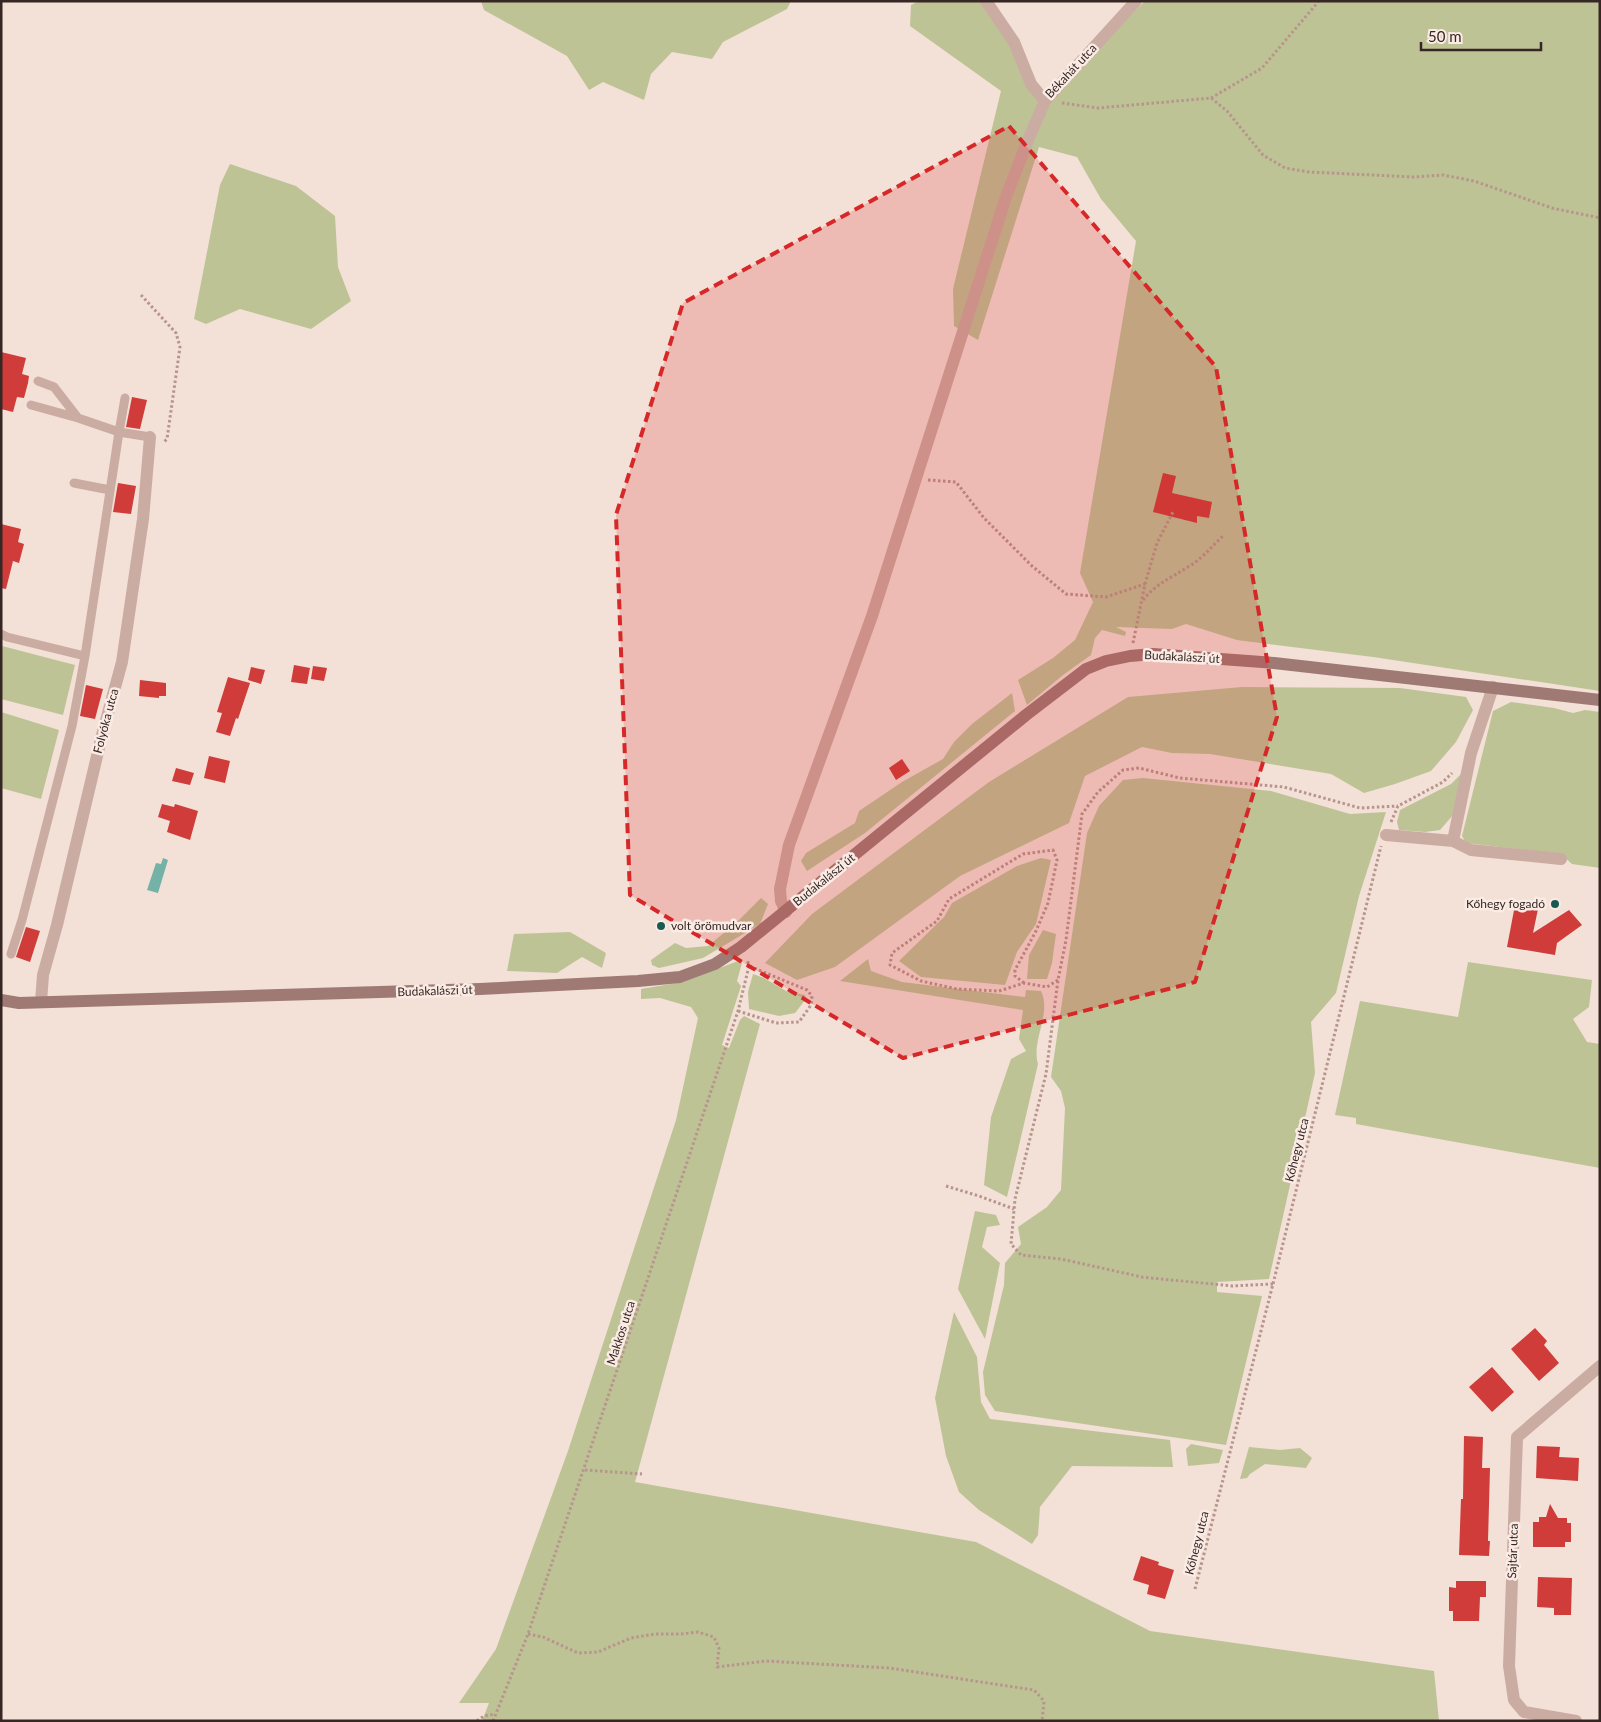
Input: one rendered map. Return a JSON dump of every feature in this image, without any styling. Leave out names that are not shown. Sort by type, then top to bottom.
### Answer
[{"type":"main road","name":"Budakalászi út","points":[[1,1000],[19,1003],[480,989],[680,977],[715,964],[741,947],[1026,715],[1086,669],[1106,661],[1130,656],[1153,654],[1274,663],[1600,700]]},
{"type":"street","name":"Békahát utca","points":[[986,1],[1014,42],[1031,84],[1045,101],[1136,1]]},
{"type":"street","points":[[786,912],[780,889],[789,845],[872,616],[1006,196],[1033,126],[1045,101]]},
{"type":"street","name":"Folyóka utca","points":[[41,1002],[43,975],[102,735],[122,662],[143,519],[150,436]]},
{"type":"street","points":[[1453,841],[1471,753],[1493,687]]},
{"type":"street","points":[[1386,835],[1453,841],[1471,850],[1561,859]]},
{"type":"street","name":"Sajtár utca","points":[[1576,1721],[1524,1712],[1514,1700],[1509,1666],[1517,1437],[1600,1366]]},
{"type":"lane","points":[[38,381],[54,387],[78,418]]},
{"type":"lane","points":[[11,954],[22,920],[72,726],[85,656],[125,398]]},
{"type":"lane","points":[[31,405],[119,432],[150,436]]},
{"type":"lane","points":[[74,483],[110,490]]},
{"type":"lane","points":[[1,634],[85,656]]},
{"type":"path","points":[[1045,101],[1098,108],[1211,98],[1262,68],[1319,1]]},
{"type":"path","points":[[1211,98],[1227,112],[1264,155],[1284,168],[1309,172],[1414,177],[1443,175],[1474,181],[1552,208],[1600,218]]},
{"type":"path","points":[[141,295],[176,333],[180,347],[167,439],[148,462]]},
{"type":"path","points":[[915,480],[956,482],[991,525],[1032,566],[1066,594],[1106,597],[1146,584]]},
{"type":"path","points":[[1130,656],[1141,602],[1158,543],[1173,512]]},
{"type":"path","points":[[1141,602],[1152,588],[1202,558],[1224,535]]},
{"type":"path","points":[[1273,1284],[1232,1286],[1142,1277],[1061,1259],[1021,1255],[1011,1244],[1014,1209],[1046,1074],[1082,814],[1098,792],[1123,770],[1140,768],[1180,778],[1284,787],[1360,808],[1398,806],[1443,782],[1454,770]]},
{"type":"path","name":"Kőhegy utca","points":[[1194,1589],[1273,1284],[1379,850],[1398,806]]},
{"type":"path","points":[[1024,983],[1015,976],[1015,970],[1036,931],[1048,903],[1057,860],[1053,850],[1023,854],[949,899],[937,921],[892,953],[890,965],[921,981],[957,989],[999,991],[1024,983],[1047,987],[1058,980]]},
{"type":"path","points":[[738,1011],[776,1023],[799,1022],[811,1005],[812,996],[807,990],[749,966],[746,954],[741,947]]},
{"type":"path","name":"Makkos utca","points":[[493,1721],[528,1634],[585,1470],[738,1011],[749,966]]},
{"type":"path","points":[[946,1186],[1014,1209]]},
{"type":"path","points":[[585,1470],[642,1474]]},
{"type":"path","points":[[528,1634],[543,1637],[578,1653],[598,1652],[631,1638],[655,1634],[698,1632],[714,1637],[719,1648],[717,1666],[766,1661],[827,1663],[889,1668],[1034,1690],[1044,1701],[1042,1721]]},
{"type":"path","points":[[477,1721],[484,1716],[495,1714]]},
{"type":"highlighted area","points":[[1009,126],[1216,367],[1277,717],[1195,982],[903,1058],[630,895],[616,515],[683,303]]},
{"type":"green space","points":[[481,1],[791,1],[787,9],[723,42],[712,59],[672,52],[651,74],[644,100],[603,82],[589,90],[567,56],[484,10]]},
{"type":"green space","points":[[919,1],[982,1],[1045,101],[1079,63],[1145,1],[1600,1],[1600,691],[1373,657],[1237,640],[1186,624],[1172,629],[1116,627],[1126,632],[1125,636],[1102,630],[1095,638],[1091,655],[1027,705],[1018,680],[1053,658],[1075,640],[1093,602],[1080,573],[1136,241],[1101,199],[1077,157],[1039,147],[978,340],[954,326],[953,289],[1001,91],[910,26],[911,5]]},
{"type":"green space","points":[[230,164],[296,186],[335,216],[338,267],[351,301],[311,329],[240,309],[206,324],[194,319],[220,185]]},
{"type":"green space","points":[[2,646],[75,665],[63,715],[1,699]]},
{"type":"green space","points":[[1242,687],[1400,688],[1466,697],[1473,710],[1456,742],[1431,771],[1364,793],[1331,774],[1210,754],[1172,753],[1142,747],[1085,776],[1069,823],[960,876],[835,967],[797,980],[765,963],[812,914],[989,782],[1128,697]]},
{"type":"green space","points":[[1012,693],[1015,711],[865,833],[807,871],[801,861],[806,853],[855,823],[859,811],[902,782],[943,759],[954,742],[972,724]]},
{"type":"green space","points":[[1511,702],[1554,708],[1573,713],[1585,710],[1600,712],[1600,868],[1572,864],[1561,854],[1466,843],[1462,836],[1493,711]]},
{"type":"green space","points":[[1,712],[59,730],[41,799],[1,788]]},
{"type":"green space","points":[[1462,773],[1453,815],[1440,830],[1425,832],[1399,830],[1397,822],[1400,810],[1451,784]]},
{"type":"green space","points":[[1143,778],[1271,791],[1350,814],[1386,812],[1359,896],[1336,993],[1311,1022],[1315,1073],[1269,1279],[1217,1282],[1217,1292],[1262,1296],[1226,1445],[995,1411],[985,1395],[983,1372],[1004,1285],[1005,1263],[1021,1244],[1018,1227],[1047,1207],[1061,1190],[1065,1108],[1061,1091],[1051,1077],[1087,833],[1099,806],[1123,780]]},
{"type":"green space","points":[[1041,858],[1051,860],[1036,924],[1017,952],[1005,985],[921,977],[899,961],[944,917],[952,903],[1017,866]]},
{"type":"green space","points":[[761,898],[768,904],[760,924],[703,958],[659,968],[652,965],[651,960],[675,943],[686,948],[708,946],[737,922]]},
{"type":"green space","points":[[1043,930],[1056,934],[1052,963],[1047,979],[1027,979],[1029,955]]},
{"type":"green space","points":[[570,932],[606,953],[602,968],[582,957],[557,973],[507,971],[514,934]]},
{"type":"green space","points":[[868,959],[871,971],[902,982],[1025,997],[1026,990],[1041,991],[1044,1009],[1037,1046],[1038,1064],[1007,1197],[984,1185],[991,1117],[1011,1059],[1026,1051],[1019,1039],[1023,1010],[840,981]]},
{"type":"green space","points":[[738,961],[742,963],[737,981],[741,986],[722,1045],[729,1048],[740,1020],[744,1016],[760,1024],[635,1482],[976,1542],[1150,1631],[1434,1671],[1439,1721],[482,1721],[489,1703],[459,1703],[496,1649],[568,1451],[676,1120],[698,1018],[691,1007],[660,998],[641,999],[641,989],[683,982]]},
{"type":"green space","points":[[1468,962],[1592,980],[1589,1007],[1573,1019],[1587,1042],[1600,1044],[1600,1168],[1356,1124],[1356,1118],[1335,1115],[1360,1001],[1458,1017]]},
{"type":"green space","points":[[753,974],[788,992],[805,995],[806,999],[795,1013],[779,1016],[749,1009],[748,992]]},
{"type":"green space","points":[[975,1211],[996,1215],[1000,1225],[987,1227],[982,1247],[1000,1263],[985,1339],[958,1289]]},
{"type":"green space","points":[[954,1312],[977,1357],[981,1402],[990,1419],[1170,1440],[1173,1467],[1072,1466],[1040,1507],[1038,1535],[1032,1544],[979,1510],[959,1492],[946,1456],[935,1398]]},
{"type":"green space","points":[[1191,1444],[1223,1450],[1219,1463],[1188,1466],[1186,1449]]},
{"type":"green space","points":[[1249,1447],[1280,1450],[1300,1448],[1312,1458],[1306,1468],[1265,1464],[1247,1478],[1240,1479]]},
{"type":"water","points":[[163,858],[168,860],[158,893],[147,890],[156,863],[161,864]]},
{"type":"building","points":[[1,352],[26,358],[22,374],[29,376],[28,383],[24,398],[17,397],[13,412],[1,409]]},
{"type":"building","points":[[132,397],[147,400],[140,429],[126,427]]},
{"type":"building","points":[[1163,473],[1176,476],[1172,493],[1212,502],[1209,518],[1197,516],[1197,523],[1153,512]]},
{"type":"building","points":[[118,483],[136,486],[131,514],[113,512]]},
{"type":"building","points":[[1,524],[21,529],[18,542],[24,544],[19,563],[13,561],[6,589],[1,588]]},
{"type":"building","points":[[294,665],[310,668],[307,684],[291,682]]},
{"type":"building","points":[[313,666],[327,668],[324,681],[311,679]]},
{"type":"building","points":[[251,667],[265,670],[261,684],[248,680]]},
{"type":"building","points":[[228,677],[250,683],[230,736],[216,732],[222,713],[217,712]]},
{"type":"building","points":[[140,680],[166,683],[166,696],[159,696],[159,698],[139,696]]},
{"type":"building","points":[[86,685],[103,689],[95,719],[80,716]]},
{"type":"building","points":[[209,756],[230,761],[225,783],[204,778]]},
{"type":"building","points":[[902,759],[910,771],[896,780],[889,768]]},
{"type":"building","points":[[176,768],[194,773],[190,785],[172,781]]},
{"type":"building","points":[[162,804],[174,807],[175,804],[198,811],[190,840],[167,832],[170,821],[158,817]]},
{"type":"building","points":[[1515,905],[1538,909],[1533,933],[1569,910],[1582,925],[1557,943],[1555,955],[1507,947]]},
{"type":"building","points":[[26,927],[40,931],[30,962],[16,957]]},
{"type":"building","points":[[1535,1328],[1547,1341],[1544,1345],[1559,1363],[1539,1381],[1511,1349]]},
{"type":"building","points":[[1492,1367],[1514,1392],[1492,1412],[1469,1387]]},
{"type":"building","points":[[1464,1436],[1483,1437],[1482,1468],[1490,1468],[1489,1556],[1459,1555],[1461,1499],[1463,1499]]},
{"type":"building","points":[[1537,1446],[1560,1447],[1559,1457],[1579,1458],[1578,1481],[1536,1478]]},
{"type":"building","points":[[1550,1504],[1558,1518],[1567,1518],[1567,1523],[1571,1523],[1571,1542],[1565,1542],[1565,1547],[1533,1547],[1533,1522],[1539,1522],[1539,1517],[1546,1517]]},
{"type":"building","points":[[1141,1556],[1159,1562],[1158,1565],[1174,1570],[1165,1599],[1147,1594],[1149,1585],[1133,1580]]},
{"type":"building","points":[[1538,1577],[1572,1578],[1571,1615],[1554,1615],[1554,1608],[1537,1607]]},
{"type":"building","points":[[1456,1581],[1486,1581],[1486,1597],[1480,1597],[1479,1621],[1453,1621],[1453,1611],[1449,1611],[1449,1587],[1456,1588]]},
{"type":"place","name":"Kőhegy fogadó","points":[[1555,904]]},
{"type":"place","name":"volt örömudvar","points":[[661,926]]}]
